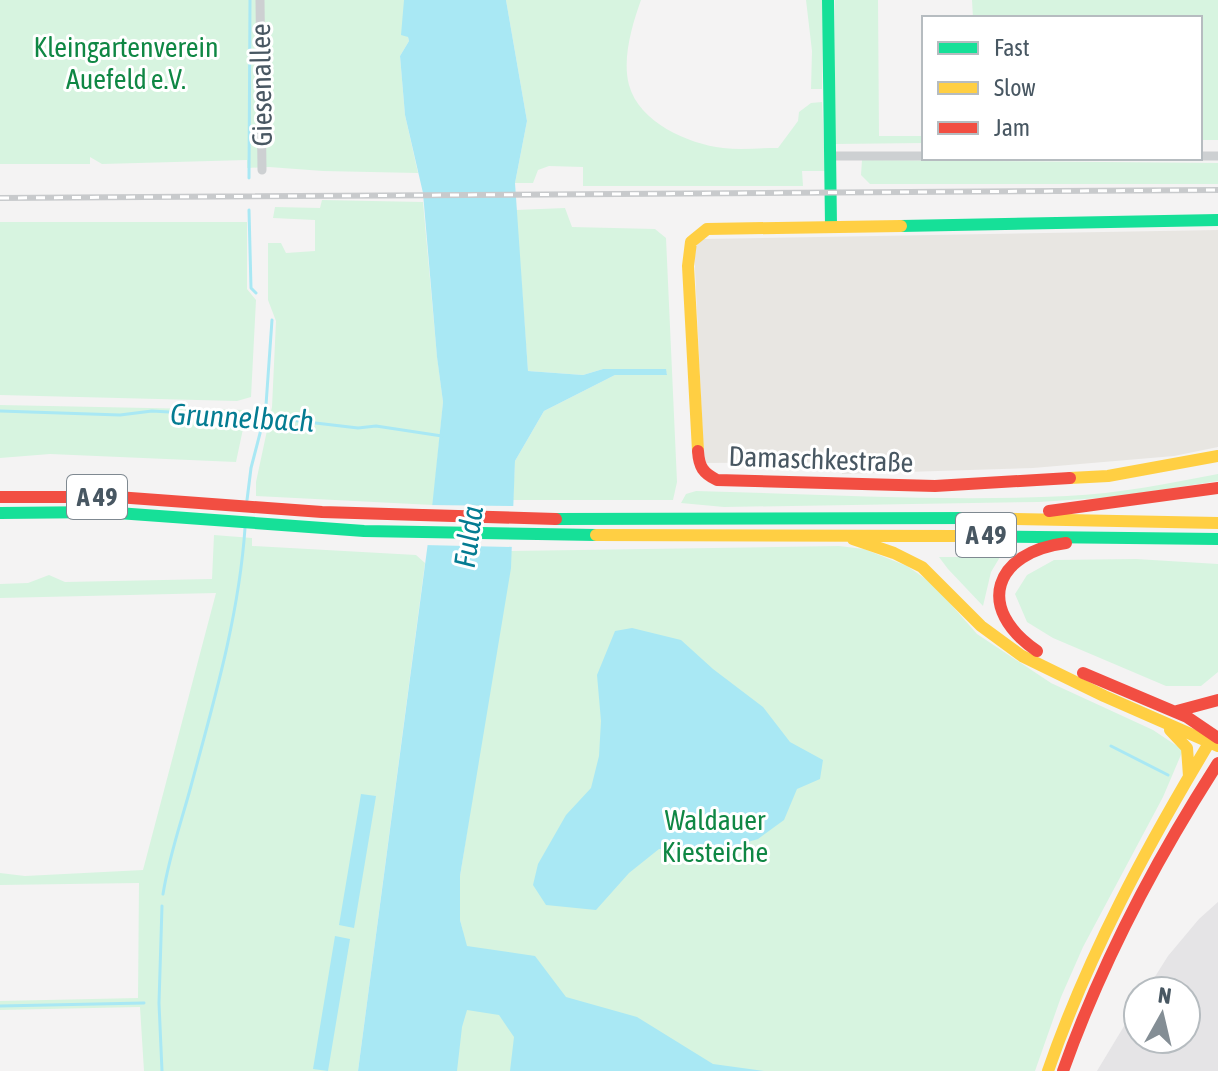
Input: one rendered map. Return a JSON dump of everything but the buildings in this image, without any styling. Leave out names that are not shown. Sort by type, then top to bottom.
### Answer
[{"type":"main road","points":[[828,0],[831,225]]},
{"type":"main road","name":"Damaschkestraße","points":[[1218,220],[707,229],[691,242],[688,266],[698,450],[701,467],[712,479],[729,483],[935,486],[1108,476],[1218,456]]},
{"type":"main road","points":[[989,518],[1218,488]]},
{"type":"main road","name":"A 49","points":[[0,497],[117,497],[416,516],[541,519],[989,518],[1218,523]]},
{"type":"main road","name":"A 49","points":[[0,513],[92,512],[408,533],[544,536],[824,534],[1218,539]]},
{"type":"main road","points":[[824,534],[869,543],[909,560],[942,585],[981,626],[1022,656],[1160,721],[1215,742]]},
{"type":"main road","points":[[1147,537],[1050,545],[1031,551],[1015,561],[1007,573],[1001,590],[1000,607],[1008,628],[1024,644],[1119,690],[1176,711],[1205,726],[1215,742]]},
{"type":"main road","points":[[1176,711],[1218,700]]},
{"type":"main road","points":[[1160,721],[1186,745],[1189,776]]},
{"type":"main road","points":[[1048,1071],[1064,1022],[1110,920],[1189,776],[1215,742]]},
{"type":"main road","points":[[1063,1071],[1083,1014],[1124,925],[1218,763]]},
{"type":"street","name":"Giesenallee","points":[[260,0],[262,170]]},
{"type":"street","points":[[831,156],[922,156]]},
{"type":"shaded area","points":[[1218,230],[1218,447],[1174,456],[1033,468],[842,474],[841,462],[704,463],[694,248],[703,239]]},
{"type":"shaded area","points":[[1218,902],[1218,1071],[1097,1071],[1122,1030],[1122,1055],[1202,1055],[1202,975],[1156,975],[1199,919]]},
{"type":"green space","name":"Kleingartenverein Auefeld e.V.","points":[[0,0],[404,0],[404,23],[409,41],[400,56],[405,115],[418,173],[247,168],[247,160],[102,164],[90,157],[90,164],[0,164]]},
{"type":"green space","points":[[506,0],[641,0],[629,42],[627,75],[634,98],[643,110],[667,129],[709,146],[778,148],[798,121],[799,112],[811,103],[822,102],[825,171],[802,171],[803,186],[583,186],[583,167],[549,166],[538,170],[533,183],[515,183],[527,121]]},
{"type":"green space","points":[[806,0],[823,0],[822,89],[811,89],[812,51]]},
{"type":"green space","points":[[835,0],[878,0],[879,136],[922,136],[922,143],[835,144]]},
{"type":"green space","points":[[972,0],[1218,0],[1218,140],[1202,140],[1202,16],[973,16]]},
{"type":"green space","points":[[862,160],[1218,163],[1218,184],[870,184],[861,175]]},
{"type":"green space","points":[[322,200],[423,202],[443,402],[433,505],[256,496],[256,482],[272,407],[276,321],[268,300],[268,243],[281,243],[286,253],[315,251],[315,220],[273,218],[275,207],[320,208]]},
{"type":"green space","points":[[565,208],[572,227],[655,229],[666,238],[677,482],[673,500],[513,500],[515,461],[544,411],[615,375],[667,374],[665,369],[603,369],[583,375],[528,371],[516,210]]},
{"type":"green space","points":[[0,222],[247,222],[247,289],[256,300],[251,397],[237,401],[0,395]]},
{"type":"green space","points":[[0,405],[247,410],[236,462],[50,454],[0,458]]},
{"type":"green space","points":[[1218,474],[1218,481],[1114,497],[1039,502],[724,507],[681,503],[686,494],[696,491],[928,498],[1086,495]]},
{"type":"green space","points":[[214,535],[252,538],[252,546],[416,555],[425,563],[358,1071],[144,1071],[140,1007],[0,1010],[0,1001],[138,998],[139,883],[0,885],[0,873],[25,876],[143,870],[216,593],[0,598],[0,584],[28,583],[49,575],[65,582],[212,579]]},
{"type":"green space","name":"Waldauer Kiesteiche","points":[[839,546],[864,549],[907,566],[933,584],[977,634],[1051,683],[1153,730],[1183,750],[1163,797],[1083,947],[1061,997],[1035,1071],[449,1071],[463,932],[460,876],[511,551]]},
{"type":"green space","points":[[939,557],[1000,557],[991,572],[983,606],[948,569]]},
{"type":"green space","points":[[1136,559],[1218,564],[1218,672],[1201,686],[1166,686],[1053,638],[1027,622],[1015,594],[1027,575],[1054,560]]},
{"type":"water","name":"Fulda","points":[[404,0],[506,0],[527,121],[515,183],[528,371],[583,375],[603,369],[666,369],[667,375],[615,375],[544,411],[515,461],[511,568],[460,876],[460,920],[467,946],[535,956],[566,997],[637,1017],[713,1064],[764,1071],[510,1071],[514,1037],[499,1015],[467,1010],[457,1071],[358,1071],[430,527],[443,402],[423,193],[405,115],[400,56],[409,41],[408,37],[401,35]]},
{"type":"water","points":[[632,628],[681,640],[763,707],[790,742],[823,760],[820,779],[797,789],[784,820],[758,839],[711,853],[659,849],[629,873],[596,910],[546,905],[533,885],[538,864],[566,815],[591,788],[599,756],[601,721],[597,675],[615,631]]},
{"type":"water","points":[[361,794],[376,796],[354,928],[339,925]]},
{"type":"water","points":[[335,936],[350,939],[328,1071],[313,1069]]},
{"type":"pier","points":[[429,505],[517,506],[515,547],[423,545]]},
{"type":"waterway","points":[[249,178],[250,0]]},
{"type":"waterway","points":[[249,210],[251,288],[256,293]]},
{"type":"waterway","points":[[266,405],[272,320]]},
{"type":"waterway","name":"Grunnelbach","points":[[0,411],[120,415],[152,411],[273,418],[358,428],[376,426],[442,436]]},
{"type":"waterway","points":[[247,500],[251,468],[265,414]]},
{"type":"waterway","points":[[163,894],[224,658],[237,593],[245,528]]},
{"type":"waterway","points":[[1111,746],[1168,775]]},
{"type":"waterway","points":[[162,906],[159,1003],[162,1071]]},
{"type":"waterway","points":[[0,1006],[144,1003]]},
{"type":"railway","points":[[0,198],[1218,190]]},
{"type":"traffic: fast","points":[[828,0],[831,225]]},
{"type":"traffic: fast","points":[[901,226],[1218,220]]},
{"type":"traffic: fast","points":[[0,513],[104,512],[364,531],[596,535]]},
{"type":"traffic: fast","points":[[556,519],[972,518]]},
{"type":"traffic: fast","points":[[955,536],[1218,539]]},
{"type":"traffic: slow","points":[[698,451],[688,266],[691,242],[707,229],[901,226]]},
{"type":"traffic: slow","points":[[1070,478],[1108,476],[1218,456]]},
{"type":"traffic: slow","points":[[972,518],[1218,523]]},
{"type":"traffic: slow","points":[[596,535],[955,536]]},
{"type":"traffic: slow","points":[[853,539],[894,553],[922,567],[981,626],[1022,656],[1218,746]]},
{"type":"traffic: slow","points":[[1170,730],[1187,748],[1189,776]]},
{"type":"traffic: slow","points":[[1048,1071],[1081,986],[1120,903],[1209,743]]},
{"type":"traffic: jam","points":[[698,451],[703,469],[717,480],[935,486],[1070,478]]},
{"type":"traffic: jam","points":[[1049,511],[1218,488]]},
{"type":"traffic: jam","points":[[0,497],[117,497],[322,512],[556,519]]},
{"type":"traffic: jam","points":[[1037,651],[1017,634],[1005,617],[1000,600],[1001,584],[1009,570],[1022,558],[1041,548],[1066,543]]},
{"type":"traffic: jam","points":[[1083,673],[1187,717],[1218,738]]},
{"type":"traffic: jam","points":[[1177,711],[1218,700]]},
{"type":"traffic: jam","points":[[1063,1071],[1095,990],[1132,912],[1218,763]]}]
